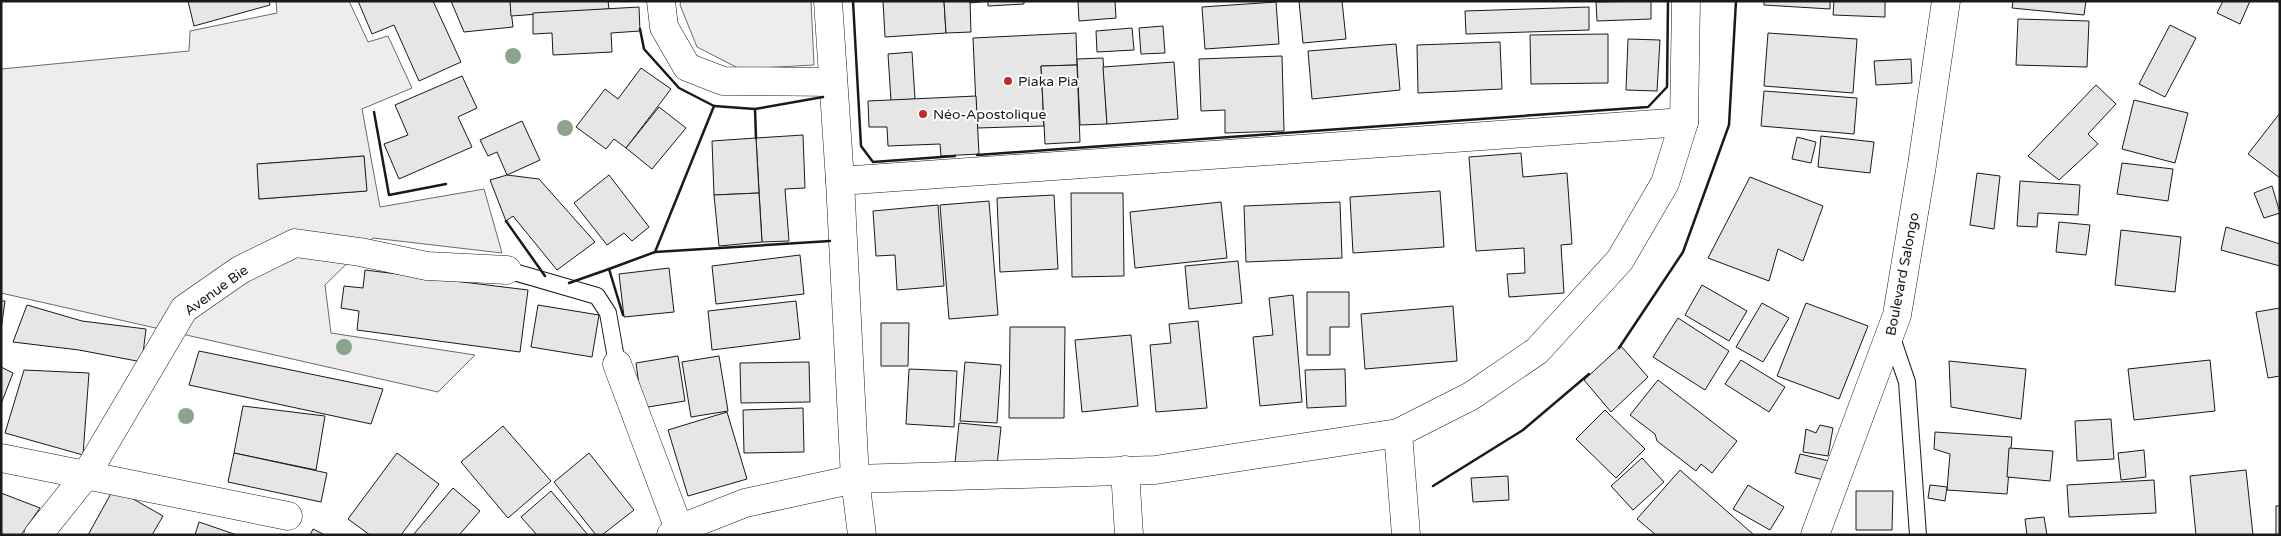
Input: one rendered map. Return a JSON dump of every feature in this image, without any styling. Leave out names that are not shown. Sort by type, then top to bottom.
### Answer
[{"type":"street","points":[[661,1],[664,27],[687,67],[723,81],[832,82]]},
{"type":"street","points":[[828,1],[840,181],[855,478],[862,535]]},
{"type":"street","points":[[617,364],[675,532],[745,503],[855,478],[1154,470],[1398,433],[1471,396],[1537,351],[1620,260],[1665,183],[1684,122],[1686,1]]},
{"type":"street","name":"Boulevard Salongo","points":[[1815,535],[1897,315],[1922,166],[1946,1]]},
{"type":"street","points":[[840,181],[1684,122]]},
{"type":"street","name":"Avenue Bie","points":[[38,535],[86,475],[184,309],[248,266],[296,243],[360,252],[427,266],[507,270]]},
{"type":"street","points":[[1398,433],[1406,535]]},
{"type":"street","points":[[1,458],[288,516]]},
{"type":"street","points":[[1125,470],[1129,535]]},
{"type":"lane","points":[[507,270],[597,296],[608,313],[617,364]]},
{"type":"lane","points":[[1891,335],[1907,382],[1918,535]]},
{"type":"shaded area","points":[[276,1],[349,1],[368,42],[388,36],[412,88],[362,109],[380,207],[484,189],[502,253],[373,238],[325,285],[331,333],[475,355],[438,392],[1,293],[1,69],[189,51],[190,31],[277,13]],"holes":[[[364,156],[366,191],[259,199],[258,164]]]},
{"type":"shaded area","points":[[681,1],[811,1],[814,65],[740,69],[697,47],[680,5]]},
{"type":"building","points":[[188,1],[269,1],[270,5],[194,26]]},
{"type":"building","points":[[358,1],[433,1],[461,62],[419,81],[394,25],[372,34]]},
{"type":"building","points":[[451,1],[510,1],[513,27],[464,32]]},
{"type":"building","points":[[510,1],[608,1],[609,9],[511,16]]},
{"type":"building","points":[[883,1],[944,1],[946,33],[885,37]]},
{"type":"building","points":[[944,1],[970,1],[971,32],[946,33]]},
{"type":"building","points":[[970,1],[988,1],[970,3]]},
{"type":"building","points":[[988,1],[1024,1],[1024,4],[988,6]]},
{"type":"building","points":[[1078,1],[1115,1],[1116,18],[1079,21]]},
{"type":"building","points":[[1299,1],[1342,1],[1346,39],[1303,43]]},
{"type":"building","points":[[1651,1],[1651,19],[1597,21],[1596,2]]},
{"type":"building","points":[[1764,1],[1830,1],[1830,9],[1764,5]]},
{"type":"building","points":[[1834,1],[1885,1],[1885,17],[1833,15]]},
{"type":"building","points":[[2013,1],[2086,1],[2084,15],[2012,8]]},
{"type":"building","points":[[2223,1],[2250,1],[2240,24],[2217,13]]},
{"type":"building","points":[[1276,2],[1279,44],[1205,49],[1202,7]]},
{"type":"building","points":[[639,7],[640,31],[611,33],[612,52],[553,55],[552,33],[533,34],[533,13]]},
{"type":"building","points":[[1589,7],[1589,30],[1466,34],[1465,11]]},
{"type":"building","points":[[2018,19],[2089,21],[2087,67],[2016,65]]},
{"type":"building","points":[[2170,25],[2196,38],[2165,97],[2139,84]]},
{"type":"building","points":[[1163,26],[1165,53],[1141,54],[1139,28]]},
{"type":"building","points":[[1132,28],[1134,50],[1097,52],[1096,31]]},
{"type":"building","name":"Piaka Pia","points":[[1076,33],[1077,65],[1041,66],[1044,126],[977,128],[973,38]]},
{"type":"building","points":[[1768,33],[1857,39],[1853,93],[1764,86]]},
{"type":"building","points":[[1608,34],[1608,83],[1531,84],[1530,35]]},
{"type":"building","points":[[1628,39],[1660,40],[1657,91],[1626,90]]},
{"type":"building","points":[[1500,42],[1502,89],[1418,93],[1417,45]]},
{"type":"building","points":[[1396,44],[1400,90],[1312,99],[1308,51]]},
{"type":"building","points":[[912,52],[915,99],[891,101],[888,54]]},
{"type":"building","points":[[1282,56],[1284,131],[1225,133],[1225,110],[1201,111],[1199,59]]},
{"type":"building","points":[[1103,58],[1107,124],[1080,125],[1077,59]]},
{"type":"building","points":[[1911,59],[1912,83],[1876,85],[1874,61]]},
{"type":"building","points":[[1174,62],[1178,119],[1107,124],[1103,67]]},
{"type":"building","points":[[1077,65],[1080,142],[1045,144],[1041,66]]},
{"type":"building","points":[[641,68],[671,89],[626,148],[614,139],[606,149],[576,127],[605,89],[618,99]]},
{"type":"building","points":[[462,76],[477,108],[458,117],[472,147],[399,179],[384,144],[408,135],[395,105]]},
{"type":"building","points":[[2096,85],[2116,104],[2088,134],[2098,144],[2059,180],[2028,156]]},
{"type":"building","points":[[1764,91],[1857,98],[1854,134],[1761,126]]},
{"type":"building","name":"Néo-Apostolique","points":[[976,96],[979,154],[941,156],[940,144],[888,146],[887,127],[869,127],[868,101]]},
{"type":"building","points":[[2134,100],[2188,113],[2175,163],[2122,149]]},
{"type":"building","points":[[659,107],[686,128],[652,169],[626,148]]},
{"type":"building","points":[[2280,113],[2280,178],[2248,154]]},
{"type":"building","points":[[522,121],[540,160],[507,175],[497,152],[488,156],[480,140]]},
{"type":"building","points":[[803,135],[805,188],[785,189],[789,241],[762,242],[756,138]]},
{"type":"building","points":[[1821,136],[1874,142],[1870,173],[1818,167]]},
{"type":"building","points":[[1797,137],[1816,142],[1811,163],[1792,159]]},
{"type":"building","points":[[756,138],[759,193],[714,195],[712,141]]},
{"type":"building","points":[[1521,153],[1523,177],[1567,173],[1572,244],[1561,245],[1564,293],[1509,297],[1507,274],[1525,273],[1524,248],[1476,251],[1469,157]]},
{"type":"building","points":[[364,156],[367,191],[259,199],[257,164]]},
{"type":"building","points":[[2122,163],[2173,169],[2168,201],[2117,194]]},
{"type":"building","points":[[1977,173],[2000,176],[1994,229],[1970,225]]},
{"type":"building","points":[[507,175],[539,179],[595,242],[557,270],[513,216],[506,221],[490,180]]},
{"type":"building","points":[[609,175],[649,227],[632,241],[624,233],[607,245],[574,203]]},
{"type":"building","points":[[1750,177],[1823,206],[1803,261],[1778,249],[1769,281],[1708,258]]},
{"type":"building","points":[[2020,181],[2080,185],[2078,215],[2038,213],[2037,227],[2017,226]]},
{"type":"building","points":[[2272,186],[2280,213],[2264,218],[2254,193]]},
{"type":"building","points":[[1440,191],[1444,247],[1353,253],[1350,197]]},
{"type":"building","points":[[759,193],[762,242],[719,246],[714,195]]},
{"type":"building","points":[[1071,193],[1123,193],[1124,276],[1072,277]]},
{"type":"building","points":[[1054,195],[1058,269],[1000,272],[997,198]]},
{"type":"building","points":[[989,201],[998,315],[949,319],[940,205]]},
{"type":"building","points":[[1221,202],[1227,258],[1135,268],[1130,212]]},
{"type":"building","points":[[1340,202],[1342,258],[1246,262],[1244,206]]},
{"type":"building","points":[[938,205],[944,286],[897,290],[895,255],[876,256],[873,211]]},
{"type":"building","points":[[2059,222],[2090,225],[2086,255],[2056,252]]},
{"type":"building","points":[[2226,227],[2280,244],[2280,266],[2221,250]]},
{"type":"building","points":[[2121,230],[2181,237],[2175,292],[2115,285]]},
{"type":"building","points":[[800,255],[804,294],[716,304],[712,266]]},
{"type":"building","points":[[1238,261],[1242,303],[1189,309],[1185,266]]},
{"type":"building","points":[[669,268],[674,312],[624,317],[619,274]]},
{"type":"building","points":[[365,270],[528,290],[520,352],[357,330],[359,311],[341,308],[344,286],[363,288]]},
{"type":"building","points":[[1702,285],[1747,311],[1729,341],[1685,315]]},
{"type":"building","points":[[1307,292],[1349,292],[1349,327],[1330,327],[1330,355],[1307,355]]},
{"type":"building","points":[[1293,295],[1302,402],[1260,406],[1253,337],[1273,335],[1269,298]]},
{"type":"building","points":[[1,301],[5,301],[1,330]]},
{"type":"building","points":[[796,301],[800,339],[712,350],[708,311]]},
{"type":"building","points":[[1762,303],[1789,318],[1763,362],[1736,347]]},
{"type":"building","points":[[1806,303],[1868,326],[1839,399],[1777,376]]},
{"type":"building","points":[[27,305],[82,321],[146,329],[142,362],[79,350],[13,342]]},
{"type":"building","points":[[538,305],[599,315],[592,357],[531,347]]},
{"type":"building","points":[[1453,306],[1457,361],[1365,369],[1361,314]]},
{"type":"building","points":[[2280,308],[2280,376],[2268,378],[2256,312]]},
{"type":"building","points":[[1678,318],[1729,351],[1705,390],[1653,357]]},
{"type":"building","points":[[1198,321],[1207,408],[1156,412],[1150,345],[1171,343],[1169,324]]},
{"type":"building","points":[[881,323],[909,323],[908,366],[881,366]]},
{"type":"building","points":[[1010,327],[1065,327],[1064,418],[1009,418]]},
{"type":"building","points":[[1131,335],[1138,406],[1082,412],[1075,340]]},
{"type":"building","points":[[1621,346],[1648,377],[1611,412],[1584,380]]},
{"type":"building","points":[[199,351],[383,389],[371,424],[189,385]]},
{"type":"building","points":[[678,356],[685,401],[642,408],[636,363]]},
{"type":"building","points":[[719,356],[728,411],[691,417],[682,362]]},
{"type":"building","points":[[1741,360],[1785,387],[1769,412],[1725,384]]},
{"type":"building","points":[[2210,360],[2215,411],[2134,420],[2128,369]]},
{"type":"building","points":[[1949,361],[2026,369],[2021,419],[1951,407]]},
{"type":"building","points":[[809,362],[810,402],[741,403],[740,363]]},
{"type":"building","points":[[965,362],[1001,365],[997,423],[960,421]]},
{"type":"building","points":[[1,367],[13,373],[1,404]]},
{"type":"building","points":[[909,369],[957,371],[954,427],[906,424]]},
{"type":"building","points":[[1345,369],[1346,406],[1307,408],[1305,370]]},
{"type":"building","points":[[24,370],[89,373],[83,455],[5,433]]},
{"type":"building","points":[[1658,380],[1737,441],[1712,473],[1701,464],[1696,471],[1657,441],[1655,434],[1630,415]]},
{"type":"building","points":[[243,406],[325,416],[316,470],[234,453]]},
{"type":"building","points":[[803,408],[804,452],[744,453],[743,410]]},
{"type":"building","points":[[1605,410],[1645,449],[1616,478],[1576,439]]},
{"type":"building","points":[[727,412],[747,479],[688,496],[668,430]]},
{"type":"building","points":[[2111,419],[2114,459],[2077,461],[2075,421]]},
{"type":"building","points":[[959,423],[1001,427],[997,466],[955,463]]},
{"type":"building","points":[[1820,425],[1833,428],[1828,456],[1803,452],[1806,429],[1816,433]]},
{"type":"building","points":[[503,426],[551,481],[508,518],[461,462]]},
{"type":"building","points":[[1935,432],[2012,437],[2007,494],[1947,490],[1950,454],[1934,449]]},
{"type":"building","points":[[2009,448],[2053,451],[2050,481],[2007,477]]},
{"type":"building","points":[[2144,450],[2146,477],[2121,480],[2118,453]]},
{"type":"building","points":[[234,453],[327,473],[321,502],[228,482]]},
{"type":"building","points":[[397,453],[439,484],[401,535],[370,535],[348,519]]},
{"type":"building","points":[[589,453],[634,510],[602,535],[596,535],[554,482]]},
{"type":"building","points":[[1800,454],[1829,461],[1824,480],[1795,473]]},
{"type":"building","points":[[1642,458],[1664,482],[1633,510],[1611,486]]},
{"type":"building","points":[[1680,470],[1754,535],[1656,535],[1637,519]]},
{"type":"building","points":[[2246,470],[2253,535],[2196,535],[2190,476]]},
{"type":"building","points":[[1508,476],[1509,500],[1473,502],[1471,478]]},
{"type":"building","points":[[2154,480],[2156,513],[2069,517],[2067,485]]},
{"type":"building","points":[[1748,485],[1784,507],[1770,530],[1733,509]]},
{"type":"building","points":[[1930,485],[1947,487],[1945,501],[1928,498]]},
{"type":"building","points":[[114,488],[163,516],[152,535],[88,535]]},
{"type":"building","points":[[453,488],[480,511],[459,535],[413,535]]},
{"type":"building","points":[[551,491],[588,535],[537,535],[521,517]]},
{"type":"building","points":[[1856,491],[1893,491],[1892,530],[1856,530]]},
{"type":"building","points":[[1,493],[40,508],[21,535],[1,535]]},
{"type":"building","points":[[2276,506],[2280,506],[2280,535],[2276,535]]},
{"type":"building","points":[[2044,517],[2047,535],[2027,535],[2025,519]]},
{"type":"building","points":[[199,522],[237,535],[195,535]]},
{"type":"building","points":[[313,529],[325,535],[310,535]]},
{"type":"wall","points":[[853,1],[861,146],[873,162],[955,156]]},
{"type":"wall","points":[[977,155],[1648,107],[1667,87],[1668,1]]},
{"type":"wall","points":[[1619,348],[1683,252],[1729,125],[1736,1]]},
{"type":"wall","points":[[640,29],[644,49],[679,88],[714,106],[755,109],[823,97]]},
{"type":"wall","points":[[655,252],[714,106]]},
{"type":"wall","points":[[755,109],[756,138]]},
{"type":"wall","points":[[374,112],[389,195],[446,184]]},
{"type":"wall","points":[[506,221],[545,276]]},
{"type":"wall","points":[[609,269],[655,252],[830,241]]},
{"type":"wall","points":[[569,283],[609,269],[623,315]]},
{"type":"wall","points":[[1433,486],[1523,430],[1589,374]]},
{"type":"place","name":"Piaka Pia","points":[[1008,81]]},
{"type":"place","name":"Néo-Apostolique","points":[[923,114]]}]
